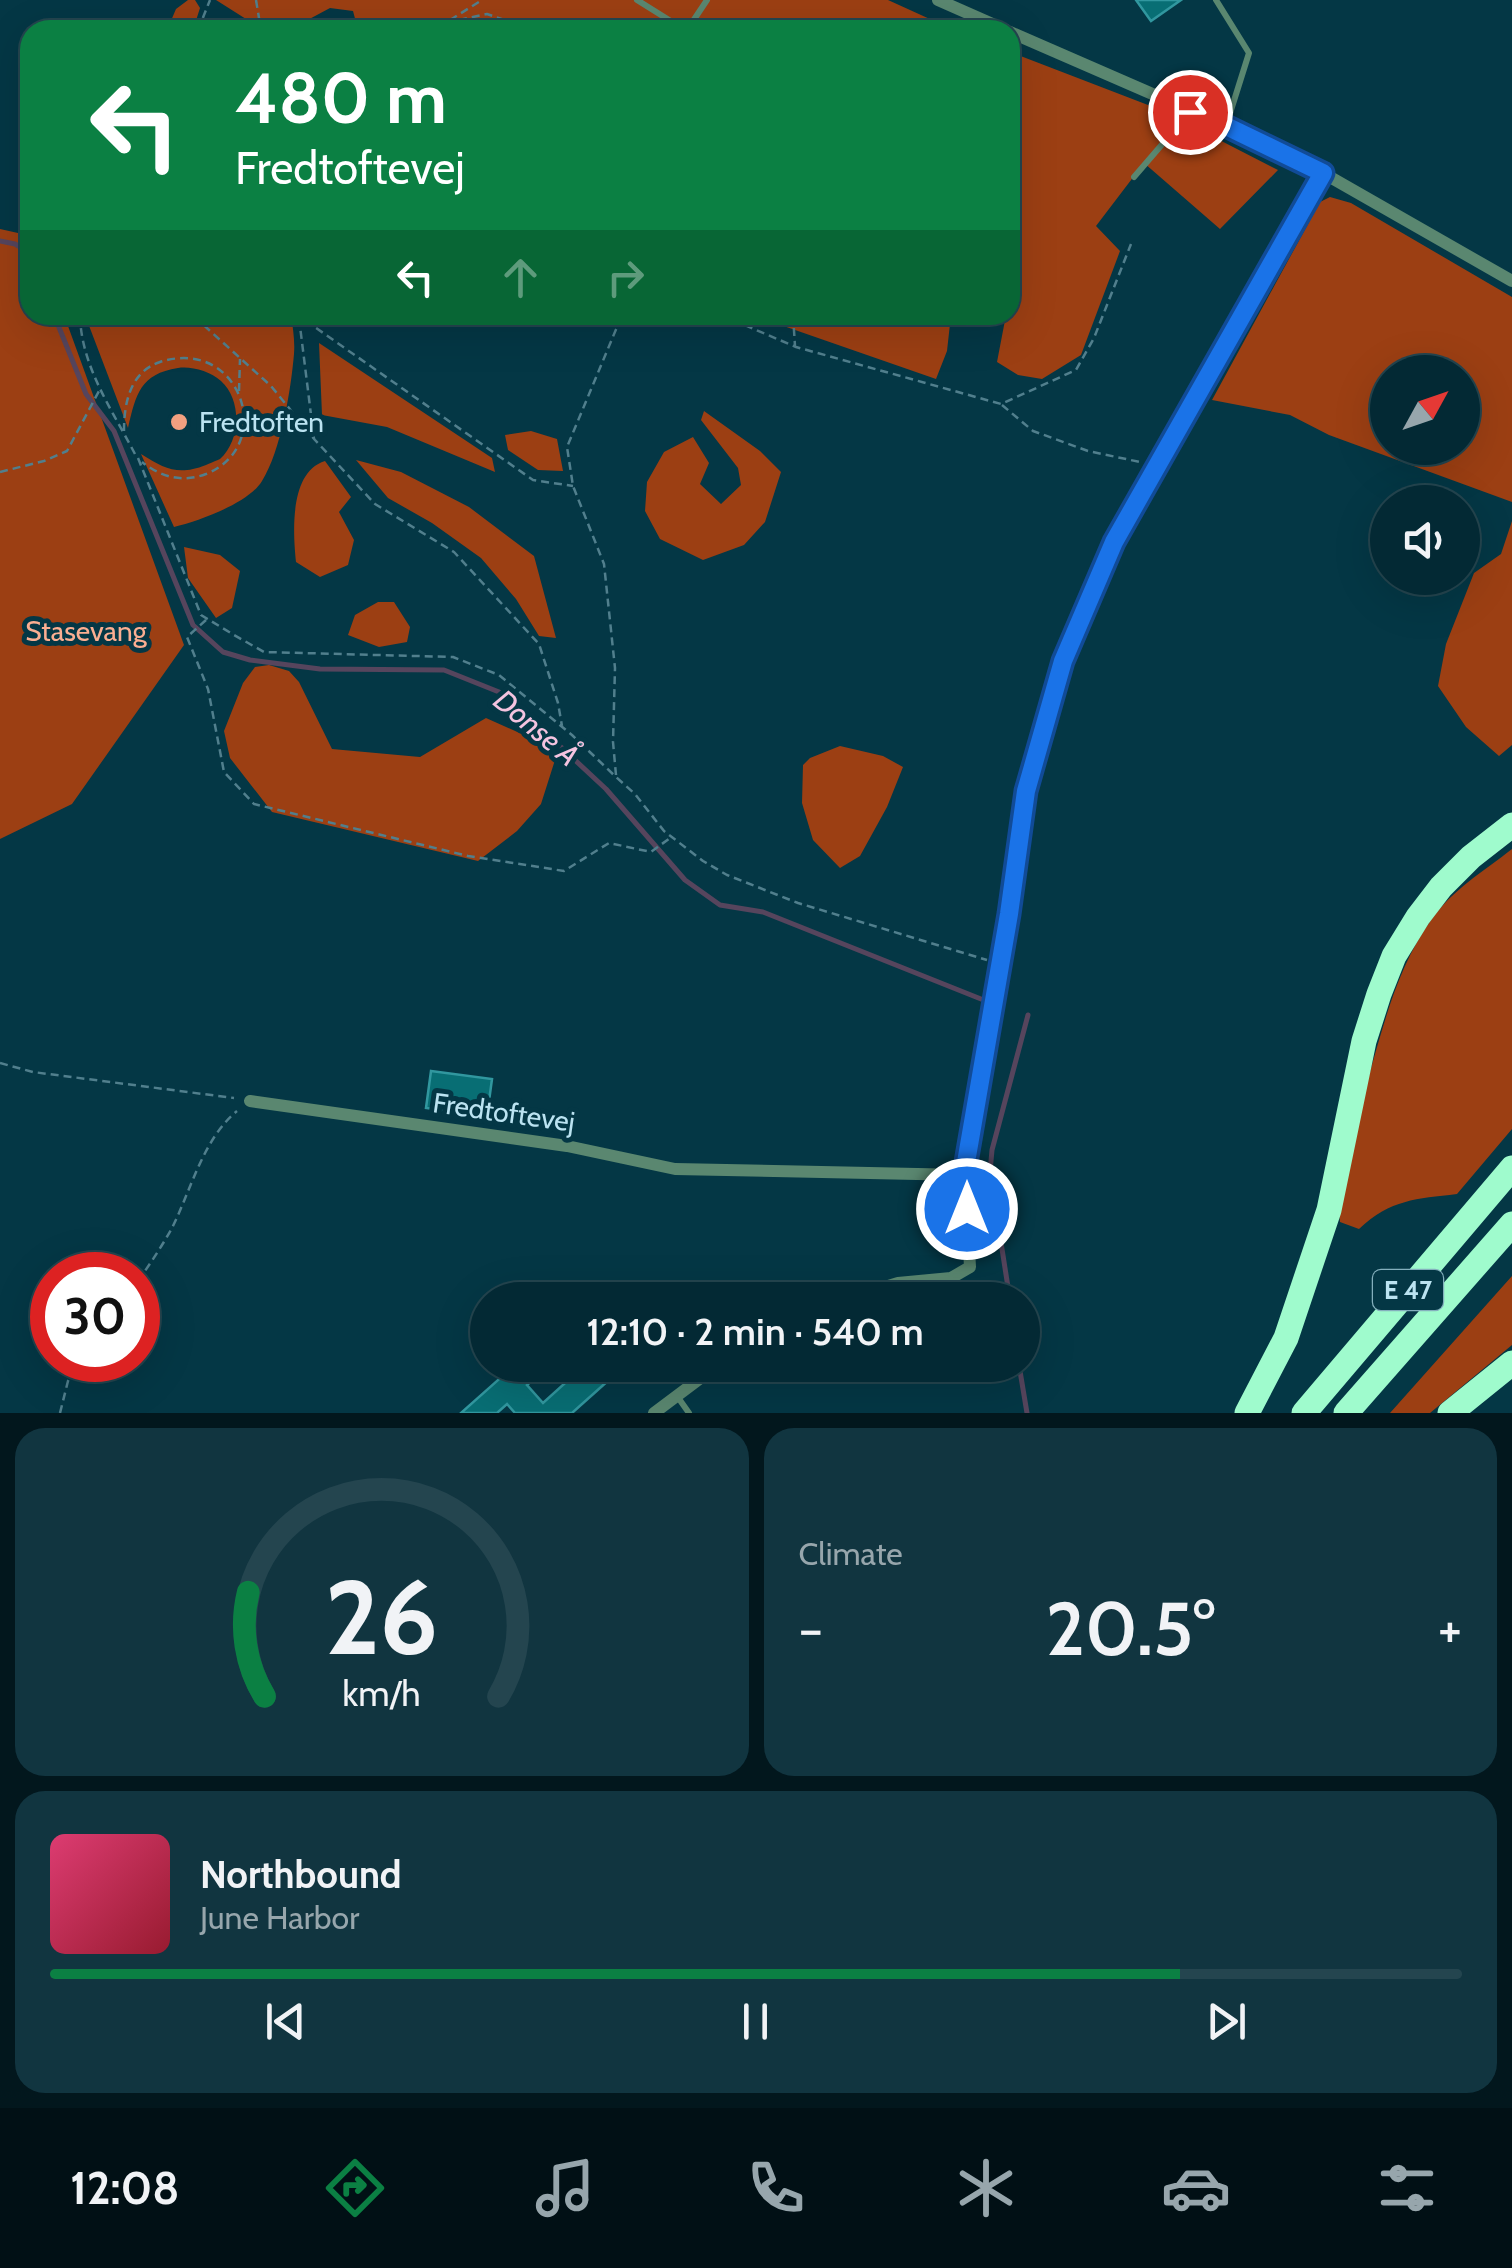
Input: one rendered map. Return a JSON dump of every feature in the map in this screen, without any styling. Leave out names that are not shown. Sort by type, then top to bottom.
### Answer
[{"type":"highway","points":[[1246,1413],[1286,1338],[1329,1210],[1364,1041],[1394,956],[1441,887],[1512,825]]},
{"type":"highway","name":"E 47","points":[[1304,1413],[1512,1168]]},
{"type":"highway","name":"E 47","points":[[1346,1413],[1512,1224]]},
{"type":"highway","points":[[1450,1413],[1512,1364]]},
{"type":"street","points":[[938,0],[983,20]]},
{"type":"street","points":[[1020,36],[1323,173],[1512,280]]},
{"type":"street","points":[[909,1282],[952,1278],[970,1267],[964,1174],[1026,791],[1063,661],[1114,542],[1323,173]]},
{"type":"street","name":"Fredtoftevej","points":[[250,1101],[567,1146],[674,1168],[964,1174]]},
{"type":"street","points":[[654,1413],[697,1382]]},
{"type":"lane","points":[[637,0],[670,20]]},
{"type":"lane","points":[[1216,0],[1248,53],[1226,126]]},
{"type":"lane","points":[[1134,177],[1190,112]]},
{"type":"lane","points":[[677,1396],[690,1413]]},
{"type":"path","points":[[449,20],[482,0]]},
{"type":"path","points":[[458,20],[487,14],[505,20]]},
{"type":"path","points":[[1001,404],[1076,370],[1094,338],[1131,244]]},
{"type":"path","points":[[80,325],[99,390],[138,458],[201,615],[264,652],[453,657],[499,675],[616,777],[671,837],[703,860],[761,890],[1001,964]]},
{"type":"path","points":[[204,325],[272,386],[314,440],[375,504],[454,552],[539,644],[563,728]]},
{"type":"path","points":[[300,325],[314,440]]},
{"type":"path","points":[[312,325],[532,480],[573,486]]},
{"type":"path","points":[[616,777],[615,668],[604,564],[573,486],[567,447],[618,325]]},
{"type":"path","points":[[744,325],[796,347],[1001,404],[1033,431],[1088,451],[1158,466]]},
{"type":"path","points":[[794,325],[796,347]]},
{"type":"path","points":[[124,431],[124,404],[134,381],[155,364],[182,356],[206,361],[224,372],[238,391]]},
{"type":"path","points":[[138,458],[170,478],[196,478],[231,457],[240,442],[245,419],[238,391],[240,357]]},
{"type":"path","points":[[0,472],[67,451],[99,390]]},
{"type":"path","points":[[207,618],[187,638],[208,689],[224,772],[254,804],[468,856],[564,871],[609,843],[651,852],[671,837]]},
{"type":"path","points":[[0,1063],[33,1072],[250,1101]]},
{"type":"path","points":[[157,1252],[212,1142],[228,1119],[250,1101]]},
{"type":"path","points":[[60,1413],[68,1382]]},
{"type":"green space","points":[[188,0],[195,0],[200,8],[196,20],[171,20],[176,9]]},
{"type":"green space","points":[[216,0],[888,0],[932,20],[355,20],[353,11],[330,8],[308,20],[246,19]]},
{"type":"green space","points":[[1020,56],[1161,110],[1278,170],[1220,229],[1144,163],[1096,226],[1120,251],[1081,355],[1042,379],[1018,375],[997,362],[1004,325],[1020,325]]},
{"type":"green space","points":[[1330,197],[1351,203],[1512,297],[1512,502],[1480,490],[1480,485],[1466,485],[1411,465],[1480,465],[1480,355],[1370,355],[1370,450],[1290,415],[1212,400],[1320,202]]},
{"type":"green space","name":"Stasevang","points":[[0,229],[20,233],[20,325],[68,325],[184,645],[72,804],[0,839]]},
{"type":"green space","points":[[89,325],[292,325],[290,384],[275,453],[262,481],[246,497],[174,527],[141,454],[179,470],[220,459],[227,451],[235,431],[233,399],[221,381],[206,372],[183,368],[155,375],[142,388],[128,428]]},
{"type":"green space","points":[[781,325],[950,325],[947,351],[936,379]]},
{"type":"green space","points":[[319,343],[492,458],[495,472],[387,427],[322,415]]},
{"type":"green space","points":[[704,411],[760,451],[781,472],[765,522],[744,545],[703,560],[660,539],[645,511],[647,482],[664,452],[693,437],[709,463],[700,484],[721,504],[741,485],[738,468],[701,420]]},
{"type":"green space","points":[[531,431],[557,439],[563,471],[538,470],[508,450],[505,435]]},
{"type":"green space","points":[[356,460],[401,472],[469,507],[534,556],[556,638],[539,636],[516,599],[481,558],[388,498]]},
{"type":"green space","points":[[325,461],[351,497],[339,512],[354,540],[348,565],[320,577],[296,562],[294,520],[305,477]]},
{"type":"green space","points":[[1512,521],[1512,745],[1499,756],[1466,727],[1438,686],[1446,644],[1465,595],[1480,595],[1480,569],[1501,554]]},
{"type":"green space","points":[[184,547],[220,555],[240,571],[232,608],[216,618],[188,578]]},
{"type":"green space","points":[[378,602],[394,602],[410,627],[407,642],[379,647],[348,635],[355,615]]},
{"type":"green space","points":[[269,665],[289,671],[299,682],[332,749],[420,757],[486,718],[524,735],[555,760],[541,804],[517,831],[478,861],[272,812],[230,758],[224,731],[243,683],[255,667]]},
{"type":"green space","points":[[840,746],[883,756],[903,767],[860,856],[840,868],[813,840],[802,803],[803,765],[810,758]]},
{"type":"green space","points":[[1512,849],[1512,1129],[1457,1194],[1393,1206],[1359,1229],[1340,1222],[1363,1098],[1403,970],[1439,909]]},
{"type":"green space","points":[[1512,1276],[1512,1345],[1430,1413],[1390,1413]]},
{"type":"building","points":[[1136,0],[1181,0],[1151,21]]},
{"type":"building","points":[[431,1071],[492,1079],[487,1116],[426,1108]]},
{"type":"building","points":[[496,1382],[530,1382],[527,1385],[543,1403],[566,1382],[607,1382],[572,1413],[515,1413],[507,1404],[497,1413],[461,1413]]},
{"type":"waterway","name":"Donse Å","points":[[0,241],[20,247]]},
{"type":"waterway","name":"Donse Å","points":[[58,325],[86,394],[114,431],[193,625],[223,652],[250,660],[320,669],[444,670],[504,694],[606,789],[685,880],[720,905],[763,912],[981,999]]},
{"type":"waterway","name":"Donse Å","points":[[1007,1282],[990,1172],[992,1150],[1028,1015]]},
{"type":"waterway","name":"Donse Å","points":[[1022,1382],[1027,1413]]},
{"type":"place","name":"Fredtoften","points":[[179,422]]},
{"type":"route","points":[[967,1209],[964,1174],[1026,791],[1063,661],[1114,542],[1323,173],[1190,112]]}]
